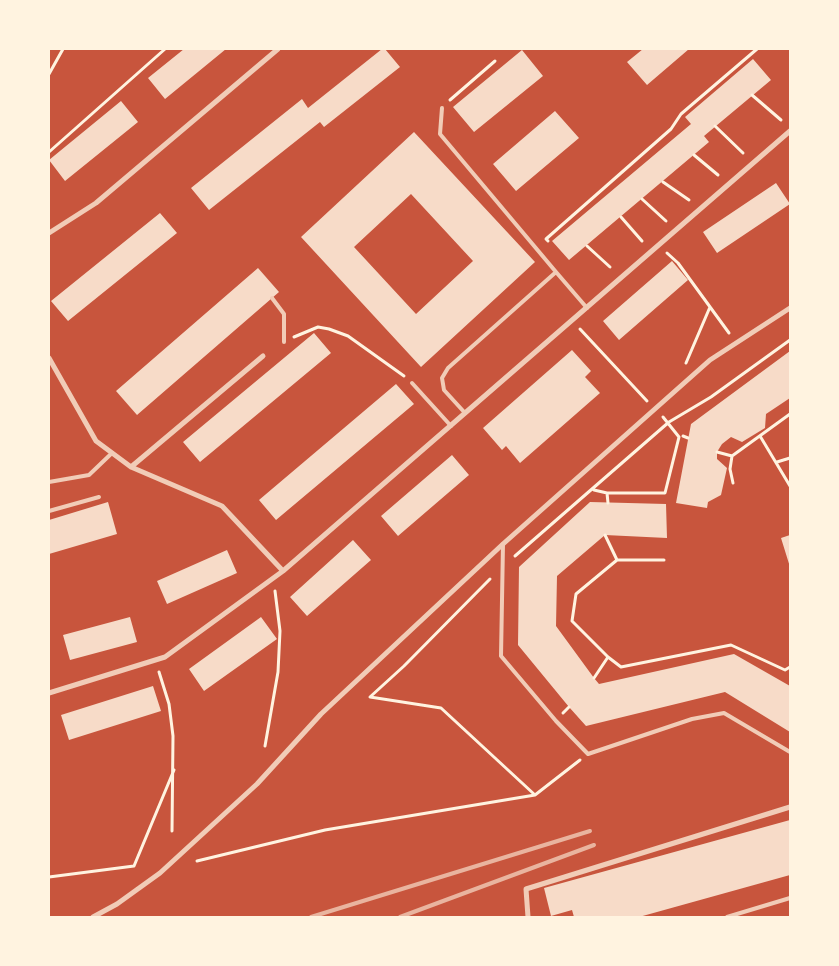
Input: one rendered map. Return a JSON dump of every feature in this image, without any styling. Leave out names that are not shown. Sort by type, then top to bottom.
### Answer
[{"type":"street","points":[[49,233],[96,203],[278,49]]},
{"type":"street","points":[[49,693],[165,657],[283,572],[790,131]]},
{"type":"street","points":[[93,917],[117,904],[160,873],[257,784],[321,714],[504,544],[657,411],[710,360],[790,308]]},
{"type":"street","points":[[131,467],[262,356]]},
{"type":"street","points":[[49,358],[96,441],[131,467],[222,506],[283,572]]},
{"type":"street","points":[[528,917],[526,890],[790,808]]},
{"type":"lane","points":[[442,108],[440,134],[587,308]]},
{"type":"lane","points":[[465,413],[444,390],[442,378],[448,368],[556,272]]},
{"type":"lane","points":[[272,298],[284,314],[284,342]]},
{"type":"lane","points":[[412,383],[451,426]]},
{"type":"lane","points":[[49,482],[89,475],[112,453]]},
{"type":"lane","points":[[49,511],[99,496]]},
{"type":"lane","points":[[504,544],[501,656],[556,721],[588,754],[692,719],[724,713],[790,752]]},
{"type":"lane","points":[[727,917],[790,898]]},
{"type":"path","points":[[49,74],[62,49]]},
{"type":"path","points":[[49,152],[165,49]]},
{"type":"path","points":[[551,246],[546,239],[671,129],[681,114],[757,49]]},
{"type":"path","points":[[442,108],[466,84],[495,61]]},
{"type":"path","points":[[752,95],[781,120]]},
{"type":"path","points":[[715,126],[743,153]]},
{"type":"path","points":[[694,155],[718,175]]},
{"type":"path","points":[[663,182],[689,200]]},
{"type":"path","points":[[642,199],[666,221]]},
{"type":"path","points":[[621,217],[642,240]]},
{"type":"path","points":[[587,246],[610,267]]},
{"type":"path","points":[[665,250],[678,263],[731,335]]},
{"type":"path","points":[[684,367],[710,306]]},
{"type":"path","points":[[578,326],[669,422],[679,437],[665,493],[607,493],[594,490]]},
{"type":"path","points":[[284,342],[318,327],[329,329],[348,336],[412,383]]},
{"type":"path","points":[[535,795],[441,708],[370,698],[503,566],[594,490],[669,422],[711,397],[790,340]]},
{"type":"path","points":[[734,483],[730,469],[732,456],[790,414]]},
{"type":"path","points":[[683,436],[688,438]]},
{"type":"path","points":[[760,436],[790,486]]},
{"type":"path","points":[[717,452],[732,456]]},
{"type":"path","points":[[777,462],[790,458]]},
{"type":"path","points":[[607,493],[608,502]]},
{"type":"path","points":[[605,535],[617,560]]},
{"type":"path","points":[[664,560],[617,560],[576,594],[572,621],[608,657],[621,667],[731,645],[785,670],[790,667]]},
{"type":"path","points":[[265,746],[278,672],[280,631],[275,588]]},
{"type":"path","points":[[594,678],[608,657]]},
{"type":"path","points":[[159,672],[169,704],[174,736],[172,831]]},
{"type":"path","points":[[197,861],[325,830],[535,795],[588,754]]},
{"type":"path","points":[[49,877],[134,866],[174,770]]},
{"type":"building","points":[[184,49],[226,49],[165,99],[148,78]]},
{"type":"building","points":[[382,49],[385,49],[400,67],[324,127],[320,122],[209,210],[191,188],[302,99],[308,108]]},
{"type":"building","points":[[643,49],[689,49],[647,85],[627,62]]},
{"type":"building","points":[[522,50],[543,76],[474,132],[453,107]]},
{"type":"building","points":[[753,59],[771,80],[704,136],[709,142],[569,260],[552,241],[691,124],[685,117]]},
{"type":"building","points":[[121,101],[138,122],[65,181],[49,160]]},
{"type":"building","points":[[555,111],[579,138],[516,191],[493,164]]},
{"type":"building","points":[[414,132],[535,262],[421,367],[301,237]],"holes":[[[411,194],[473,261],[416,314],[354,247]]]},
{"type":"building","points":[[776,183],[790,204],[717,253],[703,232]]},
{"type":"building","points":[[160,213],[177,233],[68,321],[51,301]]},
{"type":"building","points":[[672,261],[688,280],[619,340],[603,321]]},
{"type":"building","points":[[258,268],[279,292],[137,415],[116,391]]},
{"type":"building","points":[[314,333],[331,353],[200,462],[183,442]]},
{"type":"building","points":[[572,350],[591,371],[585,377],[600,393],[520,463],[506,446],[502,450],[483,428]]},
{"type":"building","points":[[790,351],[790,398],[766,414],[765,428],[742,442],[731,437],[722,444],[717,452],[717,459],[727,468],[721,495],[708,502],[707,508],[676,503],[691,424]]},
{"type":"building","points":[[396,384],[414,404],[276,520],[259,500]]},
{"type":"building","points":[[452,455],[469,475],[398,536],[381,516]]},
{"type":"building","points":[[108,502],[117,534],[49,554],[49,520]]},
{"type":"building","points":[[590,502],[666,504],[667,538],[605,535],[557,576],[556,626],[599,684],[734,654],[790,686],[790,732],[725,692],[586,726],[569,707],[518,645],[519,567]]},
{"type":"building","points":[[790,535],[790,567],[781,538]]},
{"type":"building","points":[[353,540],[371,560],[307,616],[290,597]]},
{"type":"building","points":[[227,550],[237,573],[167,604],[157,581]]},
{"type":"building","points":[[130,617],[137,642],[70,660],[63,635]]},
{"type":"building","points":[[261,617],[277,639],[204,691],[189,669]]},
{"type":"building","points":[[153,686],[161,711],[69,740],[61,715]]},
{"type":"building","points":[[790,820],[790,875],[639,917],[574,917],[572,910],[551,916],[544,888]]},
{"type":"railway","points":[[311,917],[590,831]]},
{"type":"railway","points":[[400,917],[594,845]]}]
